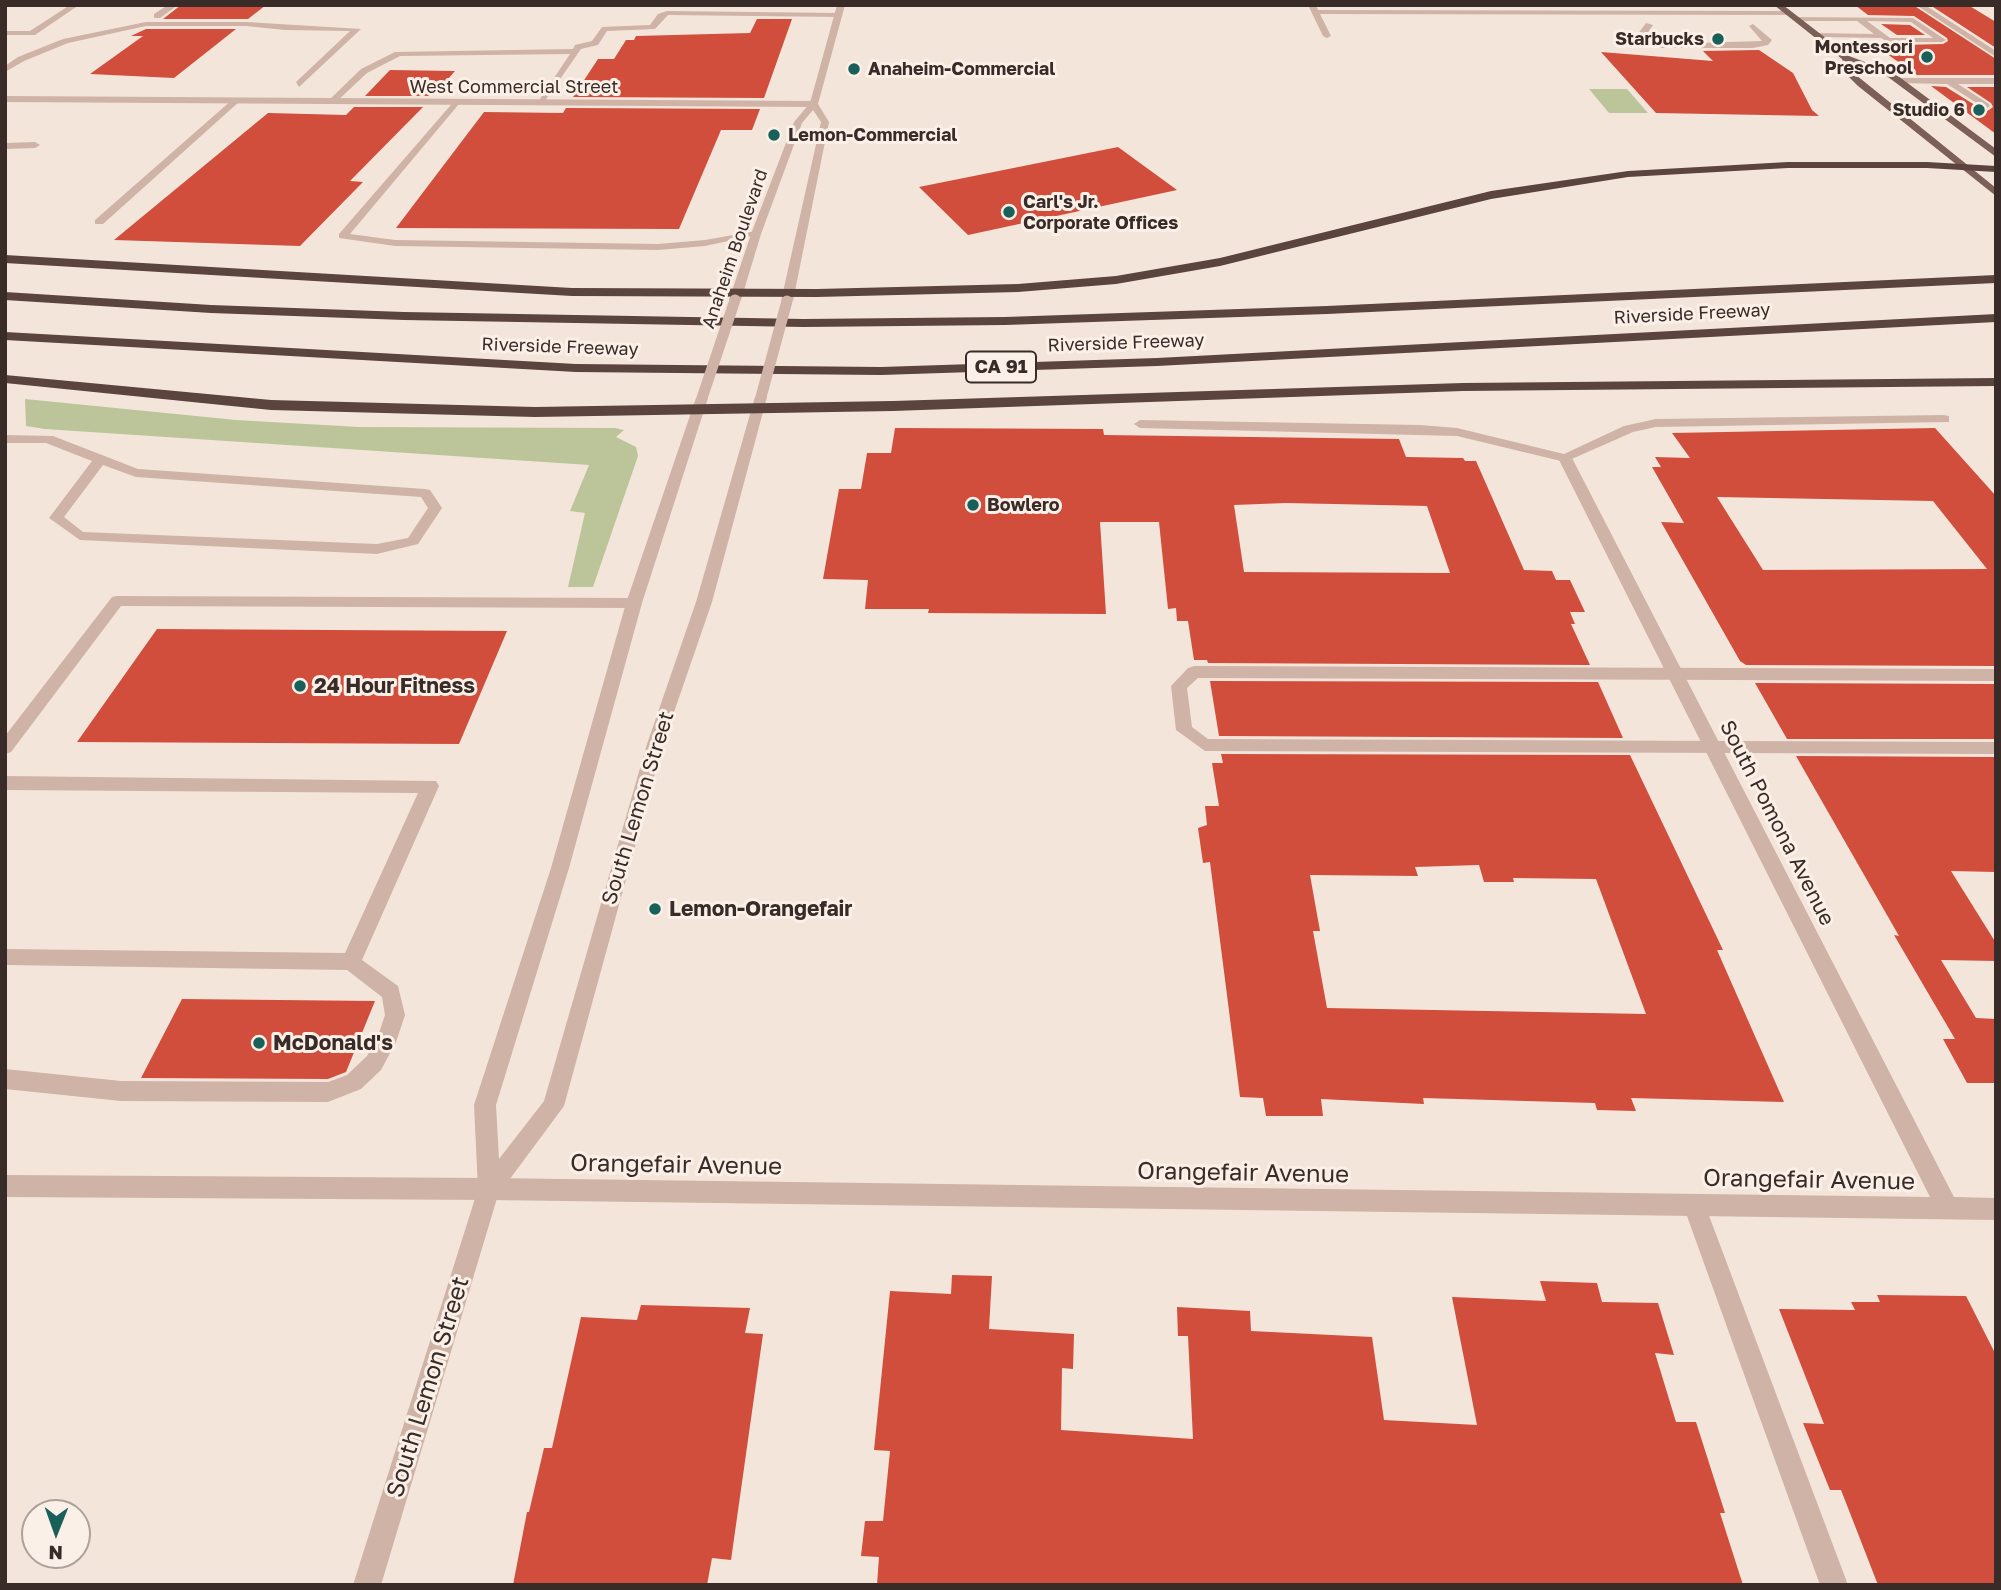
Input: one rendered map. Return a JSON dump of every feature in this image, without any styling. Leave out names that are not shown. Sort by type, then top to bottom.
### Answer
[{"type":"highway","points":[[5,259],[490,289],[736,297],[994,289],[1116,279],[1220,262],[1491,195],[1628,174],[1788,165],[1996,169]]},
{"type":"highway","name":"Riverside Freeway","points":[[5,296],[211,309],[417,316],[804,323],[1006,321],[1327,310],[1996,279]]},
{"type":"highway","name":"Riverside Freeway","points":[[5,336],[576,368],[881,371],[1157,362],[1996,318]]},
{"type":"highway","points":[[5,379],[211,401],[326,408],[473,412],[700,404],[1463,387],[1996,382]]},
{"type":"main road","points":[[1778,5],[1846,58],[1891,75],[1996,154]]},
{"type":"main road","points":[[1846,58],[1852,76],[1996,193]]},
{"type":"street","points":[[5,33],[32,33],[75,5]]},
{"type":"street","points":[[157,16],[174,5]]},
{"type":"street","name":"Anaheim Boulevard","points":[[700,404],[756,234],[798,122],[814,104],[841,5]]},
{"type":"street","points":[[1920,5],[1996,55]]},
{"type":"street","points":[[1327,36],[1314,8],[1913,20],[1942,40],[1888,40],[1859,19]]},
{"type":"street","points":[[542,102],[575,51],[581,45],[595,43],[606,29],[652,27],[667,13],[839,15]]},
{"type":"street","points":[[5,70],[21,59],[66,41],[146,24],[246,24],[285,28],[357,29],[299,84]]},
{"type":"street","points":[[1648,25],[1641,35],[1642,38],[1661,46],[1753,46],[1765,43],[1768,40],[1753,26]]},
{"type":"street","points":[[1816,35],[1882,36]]},
{"type":"street","points":[[332,101],[364,71],[398,54],[575,51]]},
{"type":"street","points":[[1899,81],[1996,81]]},
{"type":"street","points":[[1949,81],[1986,106]]},
{"type":"street","name":"West Commercial Street","points":[[5,99],[814,104]]},
{"type":"street","points":[[99,222],[236,101]]},
{"type":"street","points":[[456,102],[343,236],[395,243],[658,247],[705,243],[756,234]]},
{"type":"street","points":[[759,403],[788,297],[825,122],[814,104]]},
{"type":"street","points":[[5,146],[35,145]]},
{"type":"street","name":"South Lemon Street","points":[[489,1189],[553,1106],[655,744],[704,602],[759,403]]},
{"type":"street","name":"South Lemon Street","points":[[367,1585],[489,1189],[485,1105],[560,868],[634,604],[700,404]]},
{"type":"street","points":[[1140,424],[1420,429],[1457,432],[1565,458],[1629,429],[1656,423],[1944,419]]},
{"type":"street","points":[[5,439],[48,439],[100,459],[136,473],[425,493],[435,508],[413,541],[377,549],[80,536],[56,518],[100,459]]},
{"type":"street","name":"South Pomona Avenue","points":[[1565,458],[1948,1209]]},
{"type":"street","points":[[5,748],[117,601],[634,604]]},
{"type":"street","points":[[1996,676],[1194,672],[1179,686],[1184,730],[1205,745],[1996,748]]},
{"type":"street","points":[[5,783],[430,786],[351,962]]},
{"type":"street","points":[[5,957],[351,962],[370,979],[391,992],[395,1015],[386,1042],[374,1063],[354,1082],[328,1091],[121,1091],[5,1079]]},
{"type":"street","name":"Orangefair Avenue","points":[[5,1186],[489,1189],[1996,1209]]},
{"type":"street","points":[[1694,1205],[1833,1585]]},
{"type":"green space","points":[[1589,89],[1627,89],[1648,113],[1609,113]]},
{"type":"green space","points":[[25,399],[236,420],[359,427],[615,428],[624,430],[616,437],[636,447],[638,456],[593,587],[568,587],[585,513],[570,511],[589,465],[45,429],[26,426]]},
{"type":"building","points":[[181,5],[266,5],[248,19],[163,19]]},
{"type":"building","points":[[1855,5],[1913,5],[1996,59],[1996,75],[1917,75],[1887,54],[1903,45],[1943,44],[1948,41],[1947,38],[1914,16],[1868,15]]},
{"type":"building","points":[[1930,5],[1968,5],[1996,22],[1996,48]]},
{"type":"building","points":[[757,19],[792,19],[764,98],[573,97],[598,59],[614,59],[626,40],[634,40],[636,36],[750,33]]},
{"type":"building","points":[[1881,24],[1910,25],[1925,35],[1897,35]]},
{"type":"building","points":[[146,29],[236,29],[174,78],[90,74],[143,36],[131,36]]},
{"type":"building","points":[[1759,50],[1793,73],[1812,110],[1819,116],[1656,113],[1601,52],[1713,61],[1703,51]]},
{"type":"building","points":[[390,70],[455,71],[433,96],[365,96]]},
{"type":"building","points":[[1931,86],[1946,87],[1986,112],[1993,107],[1991,103],[1967,87],[1996,87],[1996,134]]},
{"type":"building","points":[[354,107],[423,107],[350,181],[363,182],[300,246],[114,240],[268,113],[346,115]]},
{"type":"building","points":[[566,108],[760,109],[752,130],[721,130],[679,229],[396,228],[484,112],[563,113]]},
{"type":"building","name":"Carl's Jr. Corporate Offices","points":[[1118,147],[1177,190],[968,235],[919,187]]},
{"type":"building","points":[[895,428],[1103,429],[1104,435],[1399,439],[1406,457],[1463,458],[1465,461],[1476,461],[1524,570],[1552,571],[1556,580],[1570,580],[1585,612],[1570,612],[1575,624],[1571,624],[1590,665],[1208,663],[1207,660],[1194,660],[1188,621],[1177,621],[1176,608],[1168,609],[1159,522],[1100,522],[1106,614],[928,613],[929,609],[865,609],[868,580],[823,579],[839,489],[861,489],[867,453],[891,453]],"holes":[[[1286,503],[1427,506],[1450,573],[1244,572],[1234,505]]]},
{"type":"building","points":[[1935,428],[1996,496],[1996,666],[1746,665],[1740,661],[1661,522],[1684,523],[1652,467],[1661,467],[1655,457],[1690,458],[1672,433]],"holes":[[[1717,497],[1933,501],[1987,569],[1763,570]]]},
{"type":"building","name":"24 Hour Fitness","points":[[157,629],[507,631],[459,744],[77,742]]},
{"type":"building","points":[[1210,681],[1598,682],[1623,738],[1219,736]]},
{"type":"building","points":[[1755,683],[1996,684],[1996,739],[1787,739]]},
{"type":"building","points":[[1221,754],[1630,755],[1723,950],[1717,950],[1784,1102],[1631,1098],[1636,1111],[1597,1110],[1595,1103],[1423,1098],[1424,1104],[1321,1099],[1323,1116],[1266,1116],[1263,1098],[1240,1097],[1210,862],[1203,863],[1198,828],[1207,825],[1205,806],[1219,806],[1212,763],[1223,763]],"holes":[[[1479,865],[1484,882],[1514,882],[1513,878],[1596,879],[1646,1014],[1327,1008],[1313,931],[1320,931],[1310,875],[1418,876],[1415,867]]]},
{"type":"building","points":[[1796,756],[1996,757],[1996,872],[1951,871],[1996,943],[1996,961],[1941,960],[1976,1018],[1996,1019],[1996,1083],[1967,1083],[1943,1039],[1955,1039],[1894,935],[1899,936]]},
{"type":"building","name":"McDonald's","points":[[182,999],[375,1001],[346,1072],[328,1079],[141,1078]]},
{"type":"building","points":[[952,1275],[992,1276],[989,1329],[1074,1334],[1073,1369],[1062,1368],[1061,1430],[1193,1439],[1188,1336],[1178,1336],[1177,1307],[1250,1311],[1251,1331],[1372,1337],[1384,1420],[1477,1425],[1452,1297],[1546,1301],[1540,1281],[1597,1283],[1602,1302],[1658,1303],[1674,1355],[1655,1353],[1676,1422],[1696,1422],[1725,1513],[1720,1513],[1743,1585],[877,1585],[879,1557],[861,1556],[865,1521],[883,1521],[890,1451],[874,1450],[890,1291],[951,1294]]},
{"type":"building","points":[[1877,1295],[1966,1296],[1996,1355],[1996,1585],[1878,1585],[1841,1490],[1830,1490],[1803,1423],[1824,1424],[1779,1309],[1855,1310],[1851,1302],[1880,1302]]},
{"type":"building","points":[[641,1305],[750,1308],[745,1333],[763,1334],[731,1560],[712,1558],[707,1585],[513,1585],[527,1512],[544,1448],[552,1448],[581,1317],[637,1320]]},
{"type":"place","name":"Starbucks","points":[[1718,39]]},
{"type":"place","name":"Montessori Preschool","points":[[1927,57]]},
{"type":"place","name":"Anaheim-Commercial","points":[[854,69]]},
{"type":"place","name":"Studio 6","points":[[1979,110]]},
{"type":"place","name":"Lemon-Commercial","points":[[774,135]]},
{"type":"place","name":"Carl's Jr. Corporate Offices","points":[[1009,212]]},
{"type":"place","name":"Bowlero","points":[[973,505]]},
{"type":"place","name":"24 Hour Fitness","points":[[300,686]]},
{"type":"place","name":"Lemon-Orangefair","points":[[655,909]]},
{"type":"place","name":"McDonald's","points":[[259,1043]]}]
